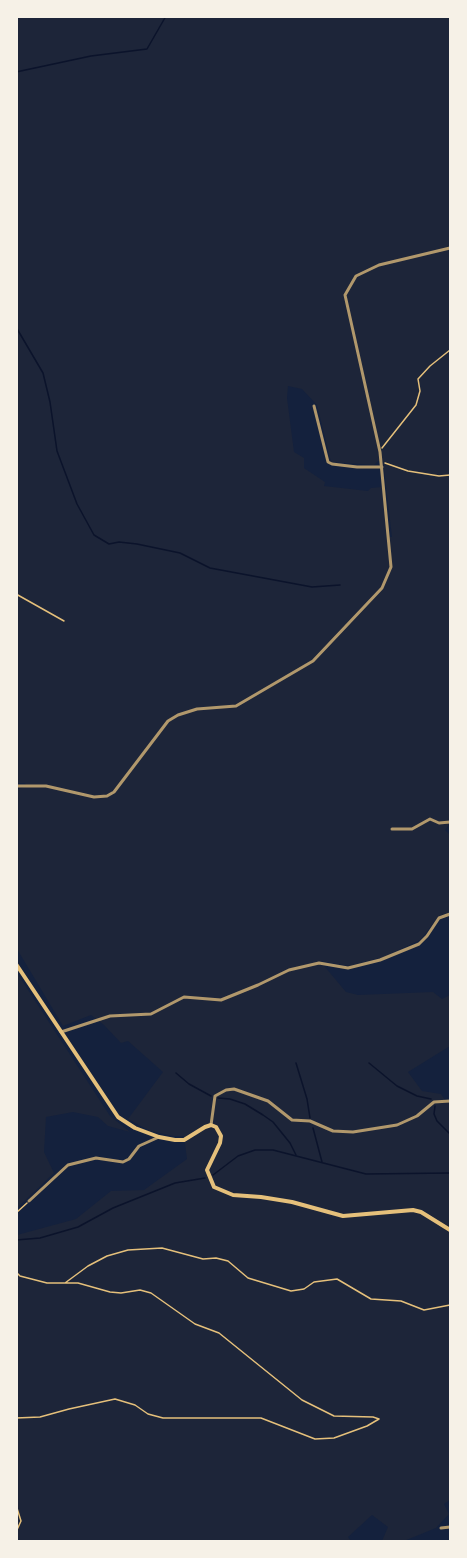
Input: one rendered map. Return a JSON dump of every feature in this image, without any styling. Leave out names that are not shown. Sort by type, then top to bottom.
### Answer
[{"type":"main road","points":[[16,964],[118,1116],[135,1128],[159,1137],[184,1140],[211,1125],[216,1127],[221,1136],[217,1151],[207,1170],[214,1187],[223,1192],[292,1202],[343,1216],[413,1210],[421,1212],[450,1230]]},
{"type":"street","points":[[16,786],[46,786],[94,797],[107,796],[119,787],[168,722],[197,709],[236,706],[313,661],[382,588],[391,567],[380,452],[345,295],[356,276],[379,265],[450,248]]},
{"type":"street","points":[[314,406],[328,462],[332,465],[381,465]]},
{"type":"street","points":[[392,828],[412,829],[430,819],[439,823],[450,822]]},
{"type":"street","points":[[62,1032],[110,1016],[151,1014],[184,997],[221,999],[289,970],[319,963],[348,968],[380,960],[419,944],[428,936],[439,918],[450,914]]},
{"type":"street","points":[[211,1125],[216,1096],[226,1090],[234,1089],[268,1101],[292,1120],[310,1122],[333,1131],[353,1132],[397,1125],[417,1116],[435,1102],[450,1101]]},
{"type":"street","points":[[29,1201],[68,1165],[96,1158],[123,1162],[129,1159],[139,1146],[159,1137]]},
{"type":"street","points":[[441,1528],[450,1527]]},
{"type":"path","points":[[380,452],[416,405],[420,391],[418,379],[450,350]]},
{"type":"path","points":[[381,465],[450,476]]},
{"type":"path","points":[[16,594],[64,621]]},
{"type":"path","points":[[16,1213],[29,1201]]},
{"type":"path","points":[[65,1283],[88,1266],[107,1256],[128,1250],[162,1248],[203,1259],[216,1258],[228,1261],[248,1278],[291,1291],[304,1289],[314,1282],[337,1280],[371,1299],[401,1301],[424,1310],[450,1305]]},
{"type":"path","points":[[16,1272],[20,1276],[47,1283],[78,1283],[110,1292],[140,1290],[151,1293],[195,1324],[214,1329],[303,1400],[334,1416],[379,1419],[334,1438],[315,1439],[261,1418],[191,1416],[163,1418],[148,1414],[135,1405],[115,1399],[40,1417],[16,1418]]},
{"type":"path","points":[[16,1505],[21,1521],[16,1532]]},
{"type":"shaded area","points":[[17,17],[450,17],[450,823],[445,830],[450,835],[450,912],[439,916],[420,940],[384,957],[349,966],[320,961],[346,992],[358,995],[433,992],[442,999],[450,995],[450,1046],[408,1072],[422,1091],[441,1094],[447,1103],[450,1103],[450,1500],[444,1504],[449,1514],[436,1528],[404,1541],[382,1541],[388,1527],[372,1515],[348,1537],[351,1541],[17,1541],[17,1235],[76,1219],[111,1191],[144,1190],[187,1159],[184,1136],[150,1131],[128,1119],[163,1072],[128,1041],[121,1043],[91,1015],[63,1026],[17,949],[17,789],[26,787],[25,783],[17,783]],"holes":[[[288,386],[302,389],[317,405],[331,462],[374,465],[378,461],[383,461],[392,537],[388,537],[382,487],[371,488],[368,491],[324,486],[325,482],[304,468],[304,458],[294,452],[287,398]]]},
{"type":"shaded area","points":[[17,973],[110,1116],[130,1132],[108,1126],[98,1117],[73,1112],[46,1117],[44,1152],[54,1173],[17,1208]]},
{"type":"waterway","points":[[16,72],[91,56],[147,49],[166,16]]},
{"type":"waterway","points":[[16,327],[43,373],[57,451],[77,504],[94,535],[109,544],[119,542],[137,544],[180,553],[210,568],[312,587],[340,585]]},
{"type":"waterway","points":[[296,1063],[310,1118]]},
{"type":"waterway","points":[[369,1063],[397,1086],[417,1096],[431,1099]]},
{"type":"waterway","points":[[176,1073],[189,1084],[211,1096]]},
{"type":"waterway","points":[[218,1098],[245,1104],[273,1122],[290,1143],[296,1155]]},
{"type":"waterway","points":[[435,1106],[434,1114],[437,1121],[450,1134]]},
{"type":"waterway","points":[[313,1128],[322,1162]]},
{"type":"waterway","points":[[213,1175],[238,1156],[255,1150],[273,1150],[366,1174],[450,1173]]},
{"type":"waterway","points":[[16,1240],[40,1238],[78,1227],[113,1208],[175,1183],[205,1178]]}]
